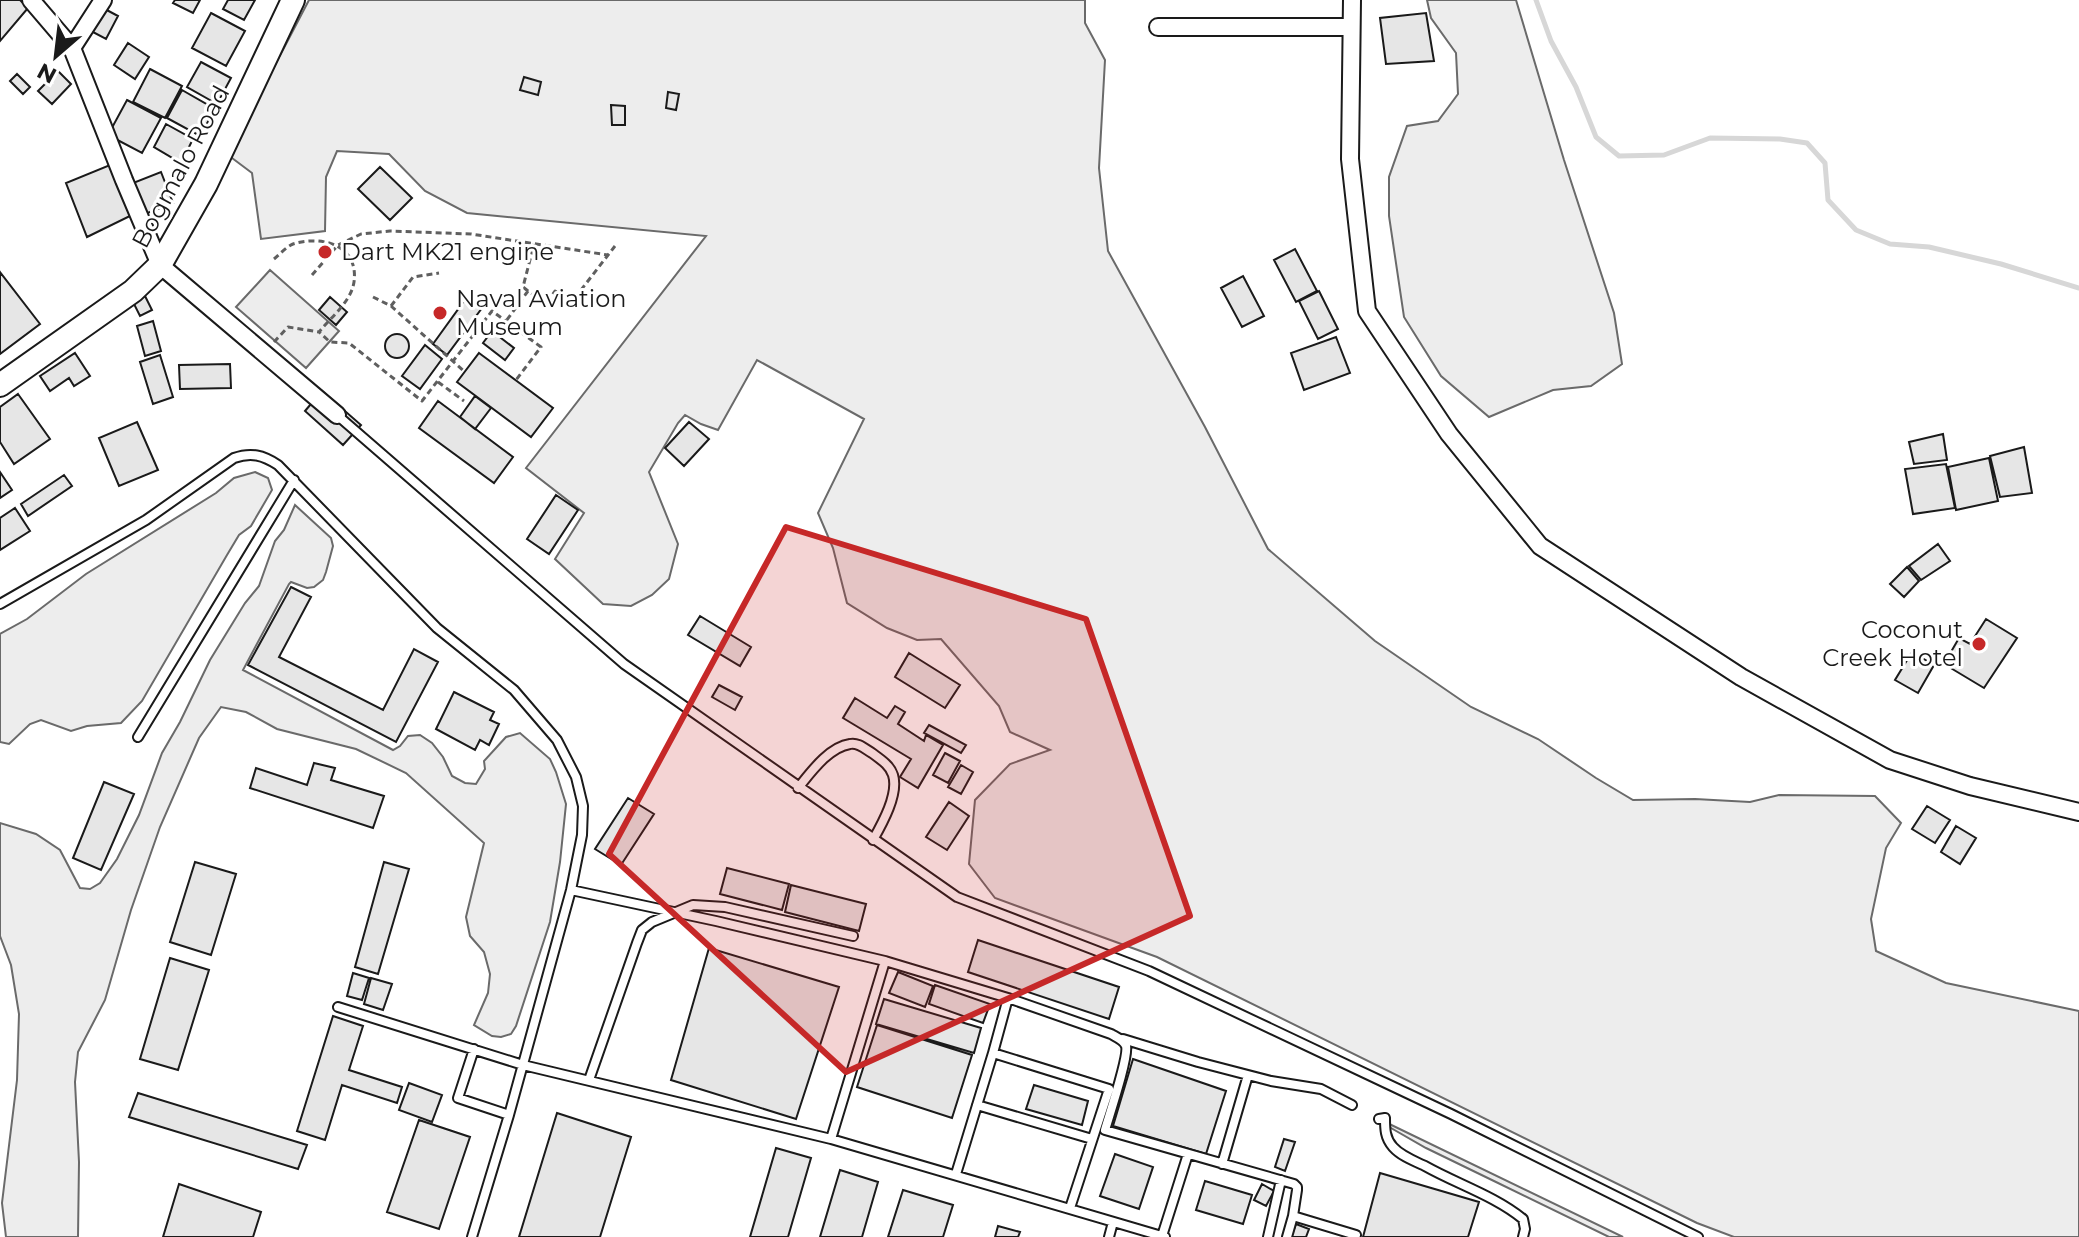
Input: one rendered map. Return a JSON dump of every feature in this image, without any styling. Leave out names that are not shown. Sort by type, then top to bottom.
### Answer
[{"type":"street","points":[[31,0],[72,48],[160,265],[337,415]]},
{"type":"street","points":[[72,48],[103,0]]},
{"type":"street","name":"Bogmalo Road","points":[[0,385],[133,291],[160,265],[206,184],[293,0]]},
{"type":"street","points":[[1352,0],[1350,159],[1367,311],[1449,434],[1540,546],[1741,677],[1890,760],[1970,786],[2079,812]]},
{"type":"street","points":[[1158,27],[1351,27]]},
{"type":"lane","points":[[337,415],[624,664],[957,897],[1149,971],[1451,1114],[1698,1237]]},
{"type":"lane","points":[[0,604],[146,520],[234,458],[257,454],[268,458],[294,480],[437,628],[514,690],[557,740],[576,777],[583,806],[582,835],[571,890],[472,1237]]},
{"type":"lane","points":[[138,737],[294,480]]},
{"type":"lane","points":[[798,788],[824,757],[848,744],[859,744],[883,761],[893,773],[895,786],[885,819],[873,840]]},
{"type":"lane","points":[[571,890],[885,961],[1008,998],[1198,1062],[1321,1089],[1352,1105]]},
{"type":"lane","points":[[589,1080],[642,930],[652,922],[693,905],[725,907],[853,936]]},
{"type":"lane","points":[[831,1139],[885,961]]},
{"type":"lane","points":[[956,1174],[1008,998]]},
{"type":"lane","points":[[338,1007],[523,1065],[831,1139],[1164,1237],[1188,1154]]},
{"type":"lane","points":[[1118,1037],[1127,1048],[1105,1130],[1297,1187],[1287,1237]]},
{"type":"lane","points":[[474,1049],[458,1098],[509,1115]]},
{"type":"lane","points":[[993,1053],[1109,1089],[1070,1208]]},
{"type":"lane","points":[[1222,1164],[1248,1075]]},
{"type":"lane","points":[[977,1105],[1092,1139]]},
{"type":"lane","points":[[1379,1119],[1385,1118],[1385,1134],[1401,1154],[1509,1208],[1523,1219],[1523,1237]]},
{"type":"lane","points":[[1268,1237],[1281,1180]]},
{"type":"lane","points":[[1293,1216],[1355,1237]]},
{"type":"lane","points":[[1109,1237],[1113,1222]]},
{"type":"path","points":[[312,275],[338,245],[361,234],[390,231],[471,234],[608,255]]},
{"type":"path","points":[[274,259],[290,245],[315,240],[338,245],[348,255],[353,266],[354,282],[349,298],[319,332]]},
{"type":"path","points":[[534,244],[523,287],[546,304],[555,291],[571,303],[615,246]]},
{"type":"path","points":[[391,306],[413,277],[439,273]]},
{"type":"path","points":[[501,328],[528,291]]},
{"type":"path","points":[[373,297],[391,306],[465,372]]},
{"type":"path","points":[[263,353],[288,327],[319,332],[330,342],[349,343],[422,401],[492,311],[541,347],[516,380]]},
{"type":"path","points":[[437,381],[464,401]]},
{"type":"highlighted area","points":[[786,527],[1086,619],[1190,916],[846,1072],[609,854]]},
{"type":"shaded area","points":[[309,0],[1085,0],[1085,23],[1105,60],[1099,168],[1108,251],[1268,549],[1375,641],[1471,707],[1538,739],[1633,800],[1750,802],[1779,795],[1875,796],[1901,823],[1886,848],[1871,919],[1876,951],[1946,983],[2079,1011],[2079,1237],[1734,1237],[1697,1223],[1157,957],[995,898],[969,864],[975,800],[1010,764],[1050,750],[1010,732],[999,706],[941,639],[917,640],[887,628],[847,603],[833,548],[818,513],[864,419],[757,360],[718,430],[685,415],[649,472],[678,544],[669,579],[652,595],[631,606],[603,604],[555,559],[584,513],[526,468],[706,236],[467,213],[425,191],[389,154],[337,151],[326,177],[325,231],[261,239],[252,173],[228,155]]},
{"type":"shaded area","points":[[1427,0],[1516,0],[1614,313],[1622,364],[1591,386],[1553,390],[1489,417],[1441,376],[1404,317],[1389,216],[1389,177],[1407,126],[1438,121],[1458,94],[1456,53],[1431,18]]},
{"type":"shaded area","points":[[270,270],[339,331],[306,368],[236,307]]},
{"type":"shaded area","points":[[255,472],[268,478],[272,490],[251,526],[239,535],[142,701],[121,723],[87,726],[71,731],[41,720],[30,724],[9,744],[0,742],[0,634],[27,619],[86,574],[216,493],[234,478]]},
{"type":"shaded area","points":[[295,505],[331,538],[333,546],[326,572],[323,580],[314,587],[289,584],[243,670],[393,750],[408,736],[420,735],[432,743],[443,757],[452,776],[465,783],[476,784],[485,769],[484,761],[506,737],[520,733],[550,759],[556,772],[566,804],[560,862],[550,922],[516,1026],[511,1034],[501,1037],[492,1036],[474,1025],[488,993],[490,974],[484,952],[470,936],[466,917],[484,843],[406,773],[356,749],[277,729],[246,712],[221,707],[199,738],[160,827],[131,910],[105,1000],[78,1052],[75,1082],[79,1162],[78,1237],[6,1237],[2,1203],[17,1080],[19,1014],[11,965],[0,936],[0,823],[36,834],[60,850],[80,888],[90,889],[100,883],[117,859],[139,815],[162,753],[210,660],[259,586],[275,541],[284,530]]},
{"type":"shaded area","points":[[1379,1119],[1623,1237],[1609,1237],[1426,1148]]},
{"type":"building","points":[[0,0],[20,0],[28,8],[0,41]]},
{"type":"building","points":[[175,0],[200,0],[193,13],[173,3]]},
{"type":"building","points":[[228,0],[255,0],[244,20],[223,9]]},
{"type":"building","points":[[103,8],[118,16],[106,39],[91,31]]},
{"type":"building","points":[[211,13],[245,31],[226,66],[192,48]]},
{"type":"building","points":[[1426,13],[1434,61],[1386,64],[1380,18]]},
{"type":"building","points":[[128,43],[149,57],[135,79],[114,65]]},
{"type":"building","points":[[201,62],[231,78],[217,104],[187,87]]},
{"type":"building","points":[[150,69],[182,86],[165,118],[133,102]]},
{"type":"building","points":[[58,71],[71,84],[52,104],[38,91]]},
{"type":"building","points":[[17,74],[30,87],[23,94],[10,81]]},
{"type":"building","points":[[524,77],[541,82],[538,95],[520,90]]},
{"type":"building","points":[[182,90],[215,109],[200,136],[167,118]]},
{"type":"building","points":[[668,92],[679,94],[676,110],[666,108]]},
{"type":"building","points":[[127,100],[161,118],[142,153],[108,135]]},
{"type":"building","points":[[611,105],[625,106],[625,125],[612,125]]},
{"type":"building","points":[[166,124],[193,139],[181,163],[154,147]]},
{"type":"building","points":[[110,165],[130,216],[87,237],[66,183]]},
{"type":"building","points":[[380,167],[412,198],[390,220],[358,189]]},
{"type":"building","points":[[161,172],[173,203],[145,214],[133,183]]},
{"type":"building","points":[[1295,249],[1317,291],[1296,302],[1274,260]]},
{"type":"building","points":[[0,272],[40,324],[0,354]]},
{"type":"building","points":[[1243,276],[1264,316],[1242,327],[1221,288]]},
{"type":"building","points":[[1319,291],[1338,329],[1318,339],[1299,301]]},
{"type":"building","points":[[145,296],[152,310],[140,316],[133,302]]},
{"type":"building","points":[[330,297],[347,312],[336,325],[319,310]]},
{"type":"building","points":[[467,297],[482,308],[447,355],[433,344]]},
{"type":"building","points":[[153,321],[161,351],[145,356],[137,326]]},
{"type":"building","points":[[492,331],[514,348],[505,360],[483,343]]},
{"type":"building","points":[[397,334],[406,337],[409,346],[406,355],[397,358],[388,355],[385,346],[388,337]]},
{"type":"building","points":[[1336,337],[1350,373],[1304,390],[1291,353]]},
{"type":"building","points":[[425,345],[442,359],[420,389],[402,376]]},
{"type":"building","points":[[75,353],[90,376],[74,386],[69,378],[50,391],[40,376]]},
{"type":"building","points":[[479,353],[553,408],[531,437],[457,382]]},
{"type":"building","points":[[160,355],[173,397],[153,404],[140,362]]},
{"type":"building","points":[[230,364],[231,388],[180,389],[179,365]]},
{"type":"building","points":[[322,391],[361,425],[343,445],[305,411]]},
{"type":"building","points":[[18,394],[50,439],[14,464],[0,442],[0,407]]},
{"type":"building","points":[[475,396],[491,408],[475,429],[460,417]]},
{"type":"building","points":[[438,401],[513,457],[494,483],[419,428]]},
{"type":"building","points":[[137,422],[158,470],[119,486],[99,438]]},
{"type":"building","points":[[689,422],[709,439],[684,466],[665,448]]},
{"type":"building","points":[[1943,434],[1947,460],[1914,464],[1909,442]]},
{"type":"building","points":[[2024,447],[2032,493],[2000,497],[1990,456]]},
{"type":"building","points":[[1989,458],[1998,501],[1956,510],[1948,467]]},
{"type":"building","points":[[1946,464],[1955,508],[1913,514],[1905,469]]},
{"type":"building","points":[[0,472],[12,490],[0,498]]},
{"type":"building","points":[[64,475],[72,486],[28,516],[21,504]]},
{"type":"building","points":[[556,495],[578,510],[549,554],[527,539]]},
{"type":"building","points":[[15,508],[30,531],[0,550],[0,518]]},
{"type":"building","points":[[1938,544],[1950,561],[1921,580],[1909,566]]},
{"type":"building","points":[[1907,567],[1919,581],[1904,597],[1890,584]]},
{"type":"building","points":[[291,587],[311,597],[279,657],[383,710],[414,649],[438,662],[396,742],[248,665]]},
{"type":"building","points":[[700,616],[751,647],[740,666],[688,635]]},
{"type":"building","points":[[1986,619],[2017,638],[1984,688],[1944,664],[1959,638],[1970,644]]},
{"type":"building","points":[[1912,652],[1934,665],[1918,693],[1895,680]]},
{"type":"building","points":[[909,653],[960,685],[945,708],[895,677]]},
{"type":"building","points":[[719,685],[742,697],[735,710],[712,697]]},
{"type":"building","points":[[454,692],[494,712],[490,720],[499,724],[489,745],[480,740],[475,750],[436,729]]},
{"type":"building","points":[[855,698],[887,718],[895,706],[905,712],[898,724],[924,741],[926,735],[943,745],[918,788],[900,777],[911,759],[843,718]]},
{"type":"building","points":[[929,725],[966,745],[961,753],[924,733]]},
{"type":"building","points":[[945,753],[960,761],[948,783],[933,775]]},
{"type":"building","points":[[314,763],[335,768],[331,780],[384,796],[373,828],[250,788],[256,768],[307,785]]},
{"type":"building","points":[[961,765],[973,772],[961,794],[948,787]]},
{"type":"building","points":[[104,782],[134,794],[101,870],[73,858]]},
{"type":"building","points":[[628,798],[654,814],[621,865],[595,849]]},
{"type":"building","points":[[949,802],[969,816],[947,850],[926,837]]},
{"type":"building","points":[[1927,806],[1950,820],[1935,843],[1912,829]]},
{"type":"building","points":[[1956,826],[1976,838],[1960,864],[1941,852]]},
{"type":"building","points":[[195,862],[236,874],[211,955],[170,942]]},
{"type":"building","points":[[384,862],[409,869],[378,974],[355,967]]},
{"type":"building","points":[[727,868],[789,884],[782,910],[720,894]]},
{"type":"building","points":[[791,885],[866,904],[859,931],[785,912]]},
{"type":"building","points":[[978,940],[1119,987],[1109,1019],[968,972]]},
{"type":"building","points":[[709,948],[839,987],[796,1119],[671,1080]]},
{"type":"building","points":[[170,958],[209,970],[178,1070],[140,1059]]},
{"type":"building","points":[[898,972],[933,986],[925,1007],[889,993]]},
{"type":"building","points":[[353,973],[369,978],[362,1000],[347,996]]},
{"type":"building","points":[[371,978],[392,984],[383,1010],[364,1004]]},
{"type":"building","points":[[935,985],[990,1004],[983,1023],[929,1004]]},
{"type":"building","points":[[884,999],[981,1028],[974,1053],[876,1024]]},
{"type":"building","points":[[333,1016],[363,1026],[349,1070],[402,1087],[397,1103],[342,1085],[325,1140],[297,1131]]},
{"type":"building","points":[[877,1025],[972,1055],[952,1118],[857,1087]]},
{"type":"building","points":[[1133,1059],[1226,1091],[1206,1154],[1113,1126]]},
{"type":"building","points":[[409,1083],[442,1095],[432,1122],[399,1110]]},
{"type":"building","points":[[1034,1085],[1088,1101],[1082,1125],[1026,1109]]},
{"type":"building","points":[[138,1093],[307,1145],[298,1169],[129,1117]]},
{"type":"building","points":[[557,1113],[631,1137],[600,1237],[519,1237]]},
{"type":"building","points":[[419,1120],[470,1137],[439,1229],[387,1212]]},
{"type":"building","points":[[1284,1139],[1295,1142],[1285,1171],[1275,1167]]},
{"type":"building","points":[[776,1148],[811,1158],[788,1237],[750,1237]]},
{"type":"building","points":[[1115,1154],[1153,1167],[1139,1209],[1100,1196]]},
{"type":"building","points":[[840,1170],[878,1182],[862,1237],[820,1237]]},
{"type":"building","points":[[1380,1173],[1479,1202],[1468,1237],[1363,1237]]},
{"type":"building","points":[[1205,1181],[1252,1195],[1243,1224],[1196,1210]]},
{"type":"building","points":[[179,1184],[261,1212],[253,1237],[163,1237]]},
{"type":"building","points":[[1262,1184],[1274,1191],[1266,1206],[1254,1200]]},
{"type":"building","points":[[903,1190],[953,1205],[943,1237],[888,1237]]},
{"type":"building","points":[[1296,1224],[1309,1229],[1306,1237],[1291,1237]]},
{"type":"building","points":[[998,1226],[1020,1232],[1018,1237],[995,1237]]},
{"type":"waterway","points":[[1536,0],[1551,41],[1576,87],[1596,137],[1619,156],[1664,155],[1710,138],[1780,139],[1807,143],[1825,163],[1828,200],[1856,230],[1890,244],[1929,247],[2001,264],[2079,288]]},
{"type":"place","name":"Dart MK21 engine","points":[[325,252]]},
{"type":"place","name":"Naval Aviation Museum","points":[[440,313]]},
{"type":"place","name":"Coconut Creek Hotel","points":[[1979,644]]}]
